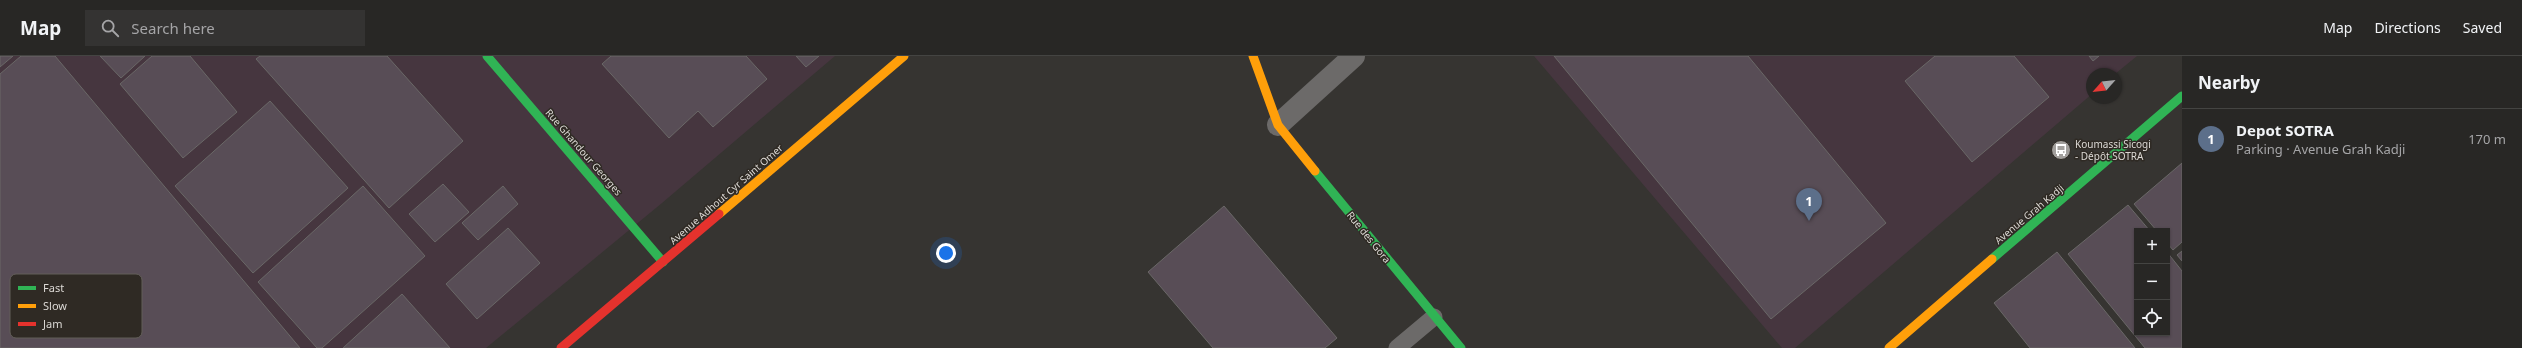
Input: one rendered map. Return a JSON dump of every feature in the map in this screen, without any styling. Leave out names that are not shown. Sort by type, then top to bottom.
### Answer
[{"type":"street","name":"Rue Ghandour Georges","points":[[487,56],[663,262]]},
{"type":"street","name":"Avenue Adhout Cyr Saint Omer","points":[[561,348],[904,56]]},
{"type":"street","name":"Rue des Gora","points":[[1253,56],[1278,125],[1434,317],[1461,348]]},
{"type":"street","points":[[1278,125],[1354,56]]},
{"type":"street","name":"Avenue Grah Kadji","points":[[1889,348],[2182,96]]},
{"type":"lane","points":[[1397,348],[1434,317]]},
{"type":"shaded area","points":[[0,56],[835,56],[662,203],[486,348],[0,348]]},
{"type":"shaded area","points":[[1534,56],[2137,56],[2122,68],[2086,68],[2086,99],[1795,348],[1782,348]]},
{"type":"building","points":[[0,56],[13,56],[0,67]]},
{"type":"building","points":[[21,56],[55,56],[300,348],[0,348],[0,74]]},
{"type":"building","points":[[100,56],[145,56],[121,78]]},
{"type":"building","points":[[152,56],[190,56],[237,112],[183,158],[120,84]]},
{"type":"building","points":[[260,56],[387,56],[463,141],[389,208],[256,59]]},
{"type":"building","points":[[611,56],[746,56],[767,79],[713,127],[698,111],[669,138],[602,64]]},
{"type":"building","points":[[796,56],[819,56],[806,67]]},
{"type":"building","points":[[1554,56],[1748,56],[1886,223],[1771,319]]},
{"type":"building","points":[[1935,56],[2014,56],[2049,97],[1972,162],[1905,81]]},
{"type":"building","points":[[2089,56],[2099,56],[2093,61]]},
{"type":"building","points":[[270,101],[348,188],[253,273],[175,186]]},
{"type":"building","points":[[2182,163],[2182,242],[2173,250],[2170,246],[2170,228],[2154,228],[2134,204]]},
{"type":"building","points":[[443,184],[469,212],[435,242],[409,214]]},
{"type":"building","points":[[363,186],[425,256],[322,348],[317,348],[258,282]]},
{"type":"building","points":[[503,186],[518,204],[478,240],[462,223]]},
{"type":"building","points":[[2128,205],[2147,228],[2134,228],[2134,335],[2068,254]]},
{"type":"building","points":[[1224,206],[1337,338],[1325,348],[1213,348],[1148,272]]},
{"type":"building","points":[[508,228],[540,263],[477,319],[446,284]]},
{"type":"building","points":[[2182,251],[2182,261],[2177,255]]},
{"type":"building","points":[[2057,252],[2135,348],[2030,348],[1994,303]]},
{"type":"building","points":[[2170,256],[2182,271],[2182,348],[2145,348],[2135,336],[2170,336]]},
{"type":"building","points":[[402,294],[450,348],[343,348]]},
{"type":"traffic: fast","points":[[487,56],[663,262]]},
{"type":"traffic: fast","points":[[1992,259],[2182,96]]},
{"type":"traffic: fast","points":[[1315,171],[1461,348]]},
{"type":"traffic: slow","points":[[719,214],[904,56]]},
{"type":"traffic: slow","points":[[1253,56],[1278,125],[1315,171]]},
{"type":"traffic: slow","points":[[1889,348],[1992,259]]},
{"type":"traffic: jam","points":[[561,348],[719,214]]},
{"type":"place","name":"Koumassi Sicogi - Dépôt SOTRA","points":[[2061,150]]},
{"type":"place","name":"Depot SOTRA","points":[[1809,221]]}]
